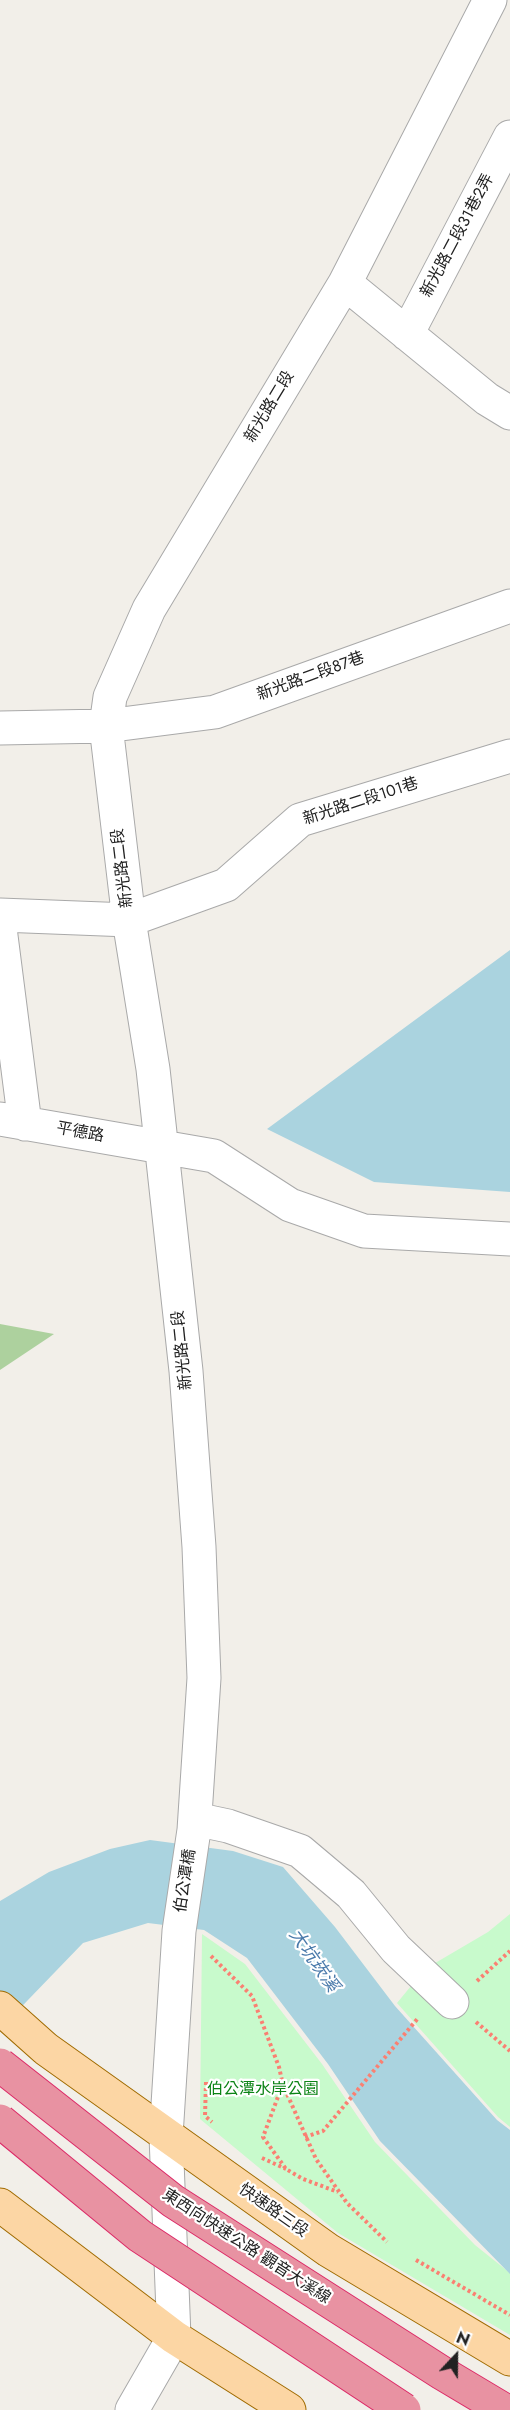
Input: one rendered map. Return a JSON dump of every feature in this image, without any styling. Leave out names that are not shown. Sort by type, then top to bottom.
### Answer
[{"type":"highway","name":"東西向快速公路 觀音大溪線","points":[[0,2065],[173,2201],[442,2373],[504,2410]]},
{"type":"highway","points":[[0,2121],[140,2236],[404,2410]]},
{"type":"main road","name":"快速路三段","points":[[0,2008],[46,2049],[328,2250],[510,2359]]},
{"type":"main road","points":[[0,2205],[174,2337],[289,2410]]},
{"type":"street","name":"新光路二段","points":[[194,1824],[204,1678],[199,1547],[186,1371],[153,1069],[129,920],[106,726],[110,697],[149,609],[345,283],[490,0]]},
{"type":"street","name":"新光路二段31巷2弄","points":[[407,334],[510,137]]},
{"type":"street","points":[[345,283],[488,399],[510,413]]},
{"type":"street","name":"新光路二段87巷","points":[[0,728],[106,726],[215,712],[510,606]]},
{"type":"street","name":"新光路二段101巷","points":[[129,920],[226,885],[300,820],[510,756]]},
{"type":"street","points":[[0,915],[129,920]]},
{"type":"street","points":[[0,928],[12,1122]]},
{"type":"street","name":"平德路","points":[[12,1122],[214,1156],[290,1205],[364,1231],[510,1239]]},
{"type":"street","points":[[194,1824],[228,1826],[300,1851],[351,1894],[396,1949],[452,2002]]},
{"type":"street","name":"伯公潭橋","points":[[174,2337],[166,2136],[178,1941],[194,1824]]},
{"type":"street","points":[[132,2410],[174,2337]]},
{"type":"path","points":[[178,1941],[214,1957],[252,1996],[279,2067],[283,2085],[316,2159],[340,2193],[383,2240],[393,2246]]},
{"type":"path","points":[[213,1968],[214,1957]]},
{"type":"path","points":[[305,2137],[323,2131],[417,2019]]},
{"type":"path","points":[[206,2082],[205,2116],[219,2129]]},
{"type":"path","points":[[283,2085],[263,2137],[286,2169]]},
{"type":"path","points":[[260,2157],[303,2179],[340,2193]]},
{"type":"path","points":[[412,2258],[510,2315]]},
{"type":"green space","points":[[0,1324],[54,1334],[0,1370]]},
{"type":"green space","points":[[510,1914],[510,2127],[498,2117],[397,2003],[425,1969],[488,1932]]},
{"type":"green space","name":"伯公潭水岸公園","points":[[202,1934],[245,1964],[322,2064],[375,2142],[475,2245],[510,2273],[510,2335],[338,2233],[200,2119]]},
{"type":"water","points":[[510,950],[510,1192],[374,1182],[267,1129]]},
{"type":"water","name":"大坑崁溪","points":[[150,1840],[233,1851],[283,1867],[335,1927],[395,2006],[497,2120],[510,2130],[510,2274],[380,2141],[328,2064],[247,1958],[204,1930],[148,1923],[83,1943],[0,2029],[0,1901],[49,1872],[110,1849]]}]
